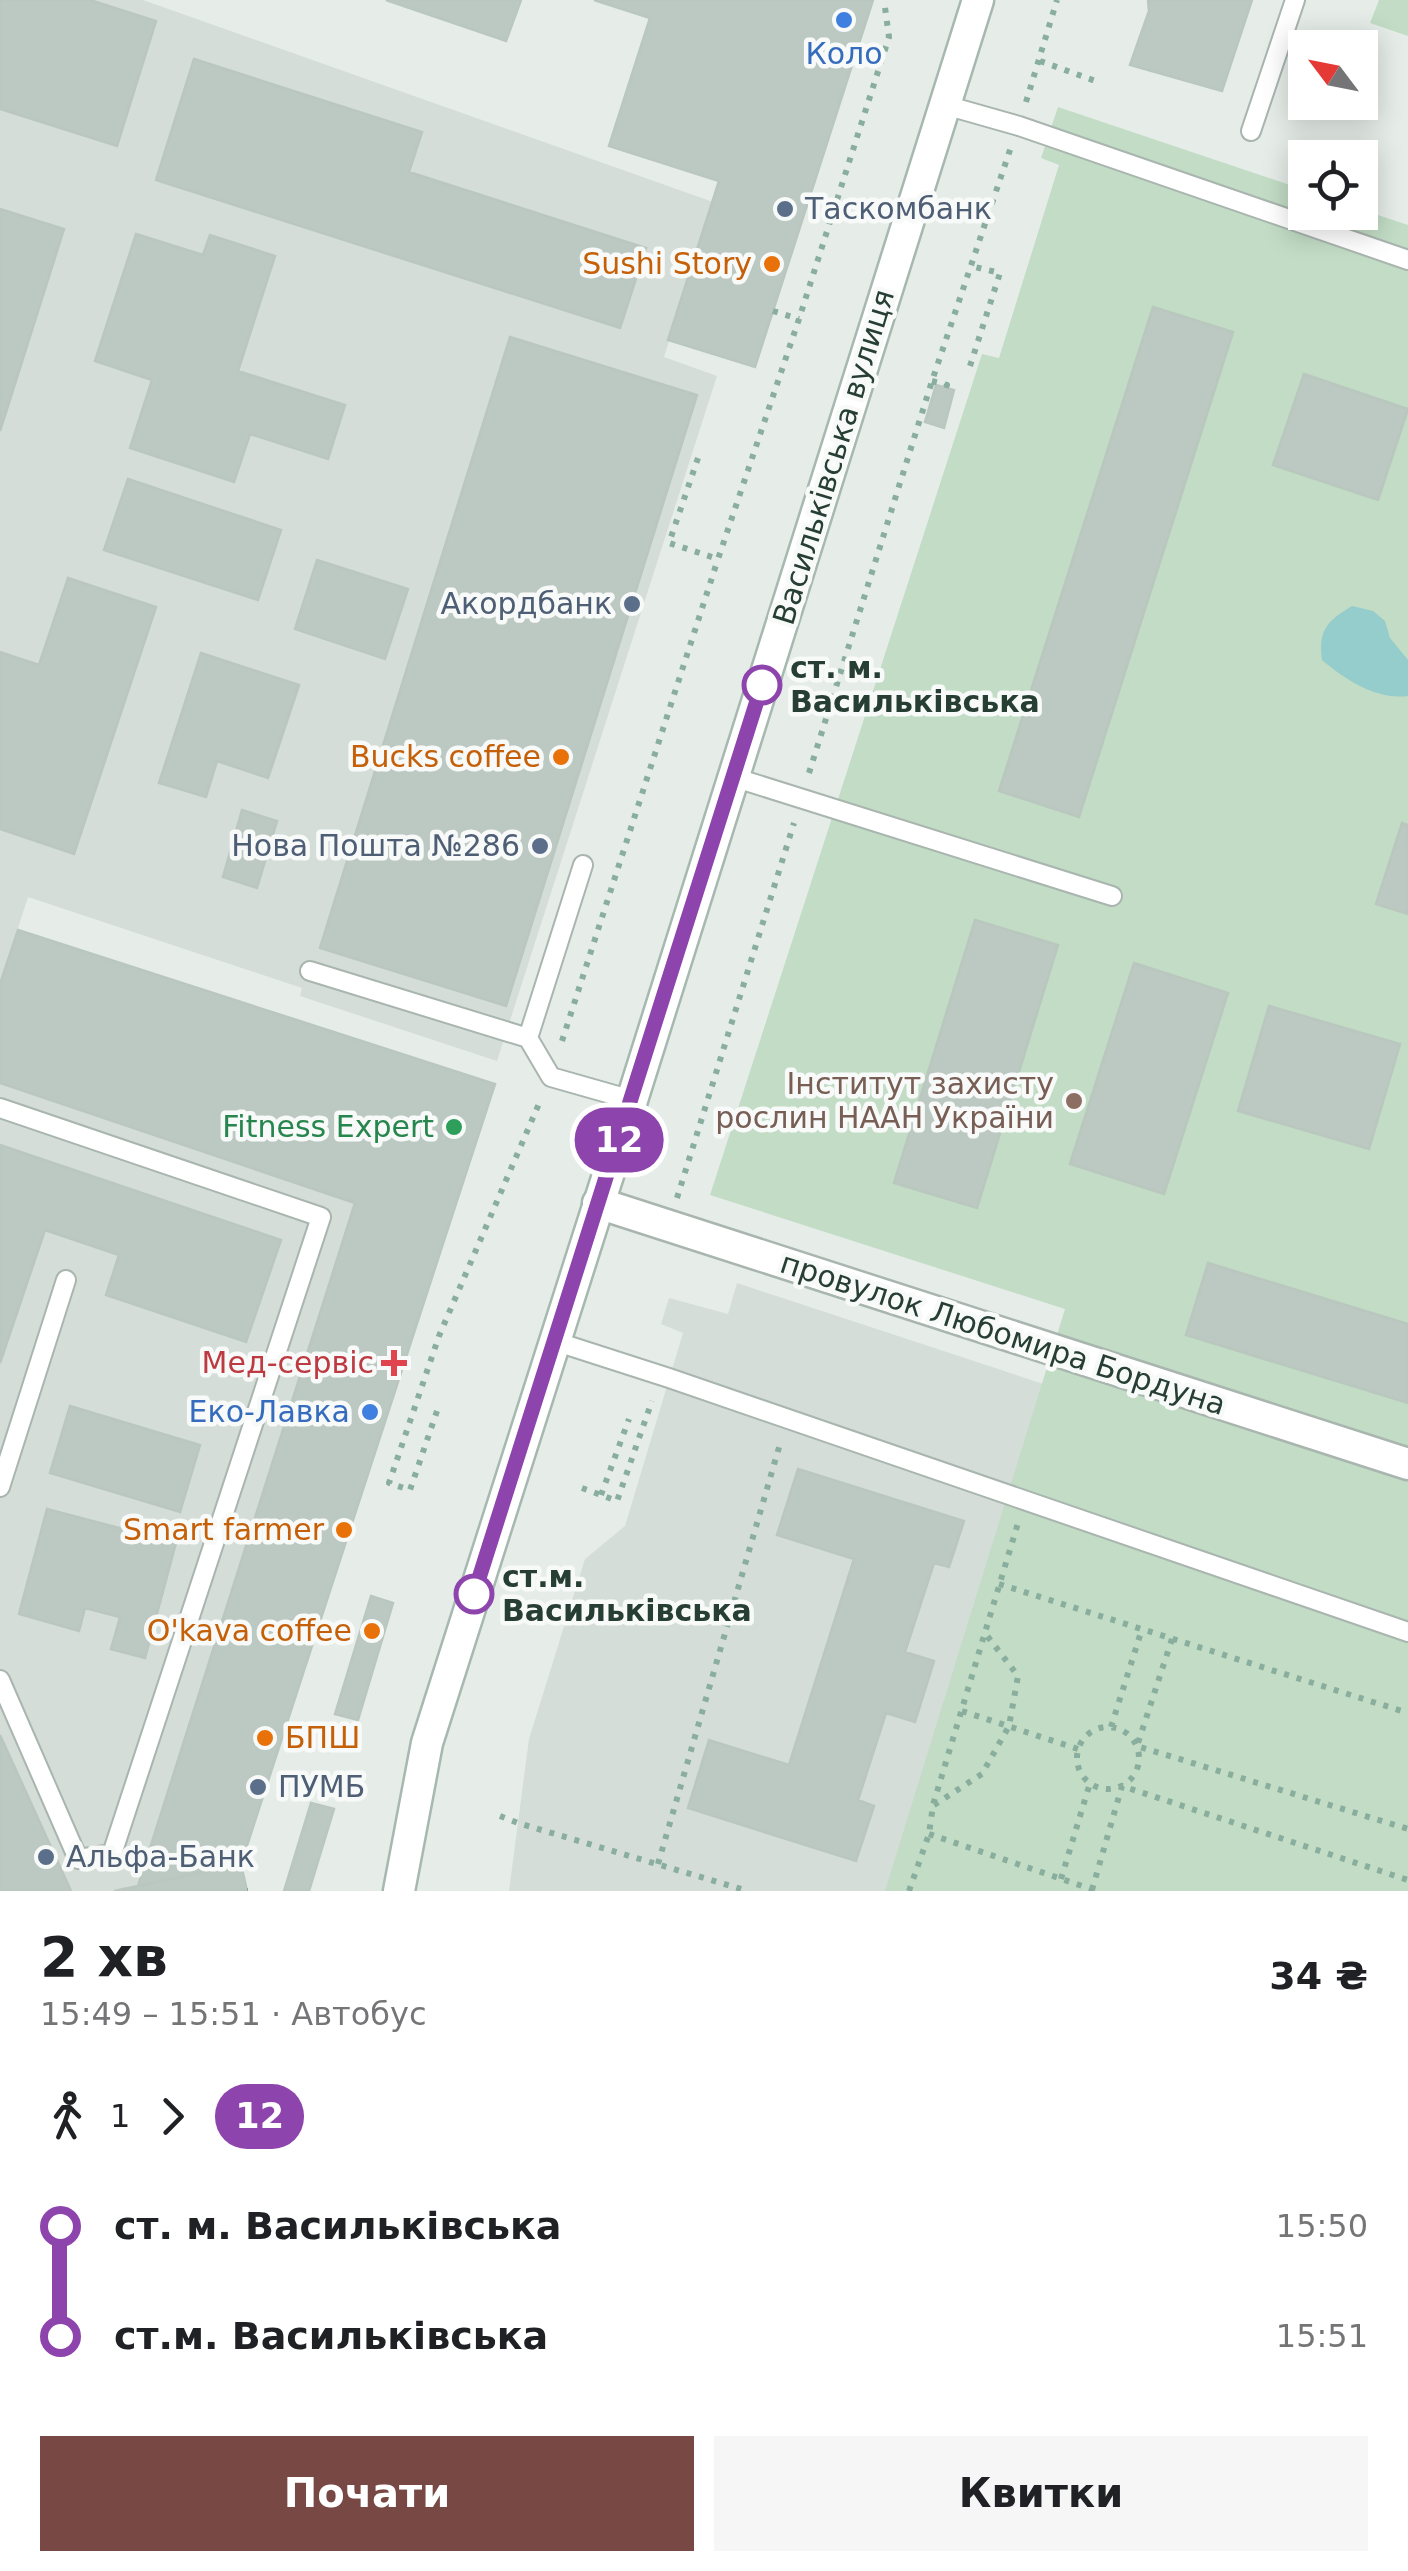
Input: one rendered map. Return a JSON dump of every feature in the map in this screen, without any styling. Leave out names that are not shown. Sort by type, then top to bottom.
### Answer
[{"type":"main road","name":"Васильківська вулиця","points":[[400,1891],[426,1742],[978,0]]},
{"type":"main road","name":"провулок Любомира Бордуна","points":[[598,1203],[1408,1464]]},
{"type":"lane","points":[[1251,131],[1295,0]]},
{"type":"lane","points":[[945,105],[1018,126],[1408,260]]},
{"type":"lane","points":[[732,777],[1112,896]]},
{"type":"lane","points":[[528,1038],[583,865]]},
{"type":"lane","points":[[310,971],[528,1038],[551,1076],[632,1100]]},
{"type":"lane","points":[[0,1108],[321,1217],[112,1854],[78,1858],[0,1680]]},
{"type":"lane","points":[[0,1487],[66,1280]]},
{"type":"lane","points":[[554,1340],[1408,1632]]},
{"type":"path","points":[[698,458],[669,543],[718,558],[888,37],[884,0]]},
{"type":"path","points":[[674,1206],[932,381],[1057,0]]},
{"type":"path","points":[[1040,60],[1101,82]]},
{"type":"path","points":[[970,366],[1000,272],[971,266]]},
{"type":"path","points":[[773,311],[798,319]]},
{"type":"path","points":[[932,381],[947,385],[946,388]]},
{"type":"path","points":[[582,1488],[617,1501],[653,1399]]},
{"type":"path","points":[[410,1490],[437,1411]]},
{"type":"path","points":[[658,1864],[788,1418]]},
{"type":"path","points":[[601,1495],[629,1419]]},
{"type":"path","points":[[909,1891],[1025,1500]]},
{"type":"path","points":[[998,1584],[1408,1713]]},
{"type":"path","points":[[1111,1727],[1142,1630]]},
{"type":"path","points":[[933,1805],[982,1774],[1009,1726],[1018,1676],[985,1633]]},
{"type":"path","points":[[1138,1746],[1172,1639]]},
{"type":"path","points":[[962,1711],[1078,1749]]},
{"type":"path","points":[[929,1834],[1095,1890],[1122,1786],[1134,1776],[1140,1753],[1126,1732],[1111,1727],[1090,1732],[1078,1749],[1078,1768],[1090,1783],[1105,1789],[1122,1786],[1408,1880]]},
{"type":"path","points":[[1138,1746],[1408,1828]]},
{"type":"path","points":[[1061,1880],[1090,1783]]},
{"type":"path","points":[[500,1816],[748,1891]]},
{"type":"shaded area","points":[[0,0],[143,0],[713,202],[664,357],[717,376],[497,1061],[300,996],[302,988],[28,897],[0,984]]},
{"type":"shaded area","points":[[0,1083],[355,1203],[138,1886],[114,1891],[71,1891],[0,1735]]},
{"type":"shaded area","points":[[737,1283],[1408,1504],[1408,1891],[509,1891],[529,1739],[585,1559],[625,1526],[683,1333],[661,1324],[669,1298],[728,1314]]},
{"type":"green space","points":[[1379,0],[1408,0],[1408,36],[1370,23]]},
{"type":"green space","points":[[1058,107],[1288,184],[1288,230],[1378,230],[1378,215],[1408,225],[1408,1891],[885,1891],[1065,1309],[710,1195],[982,354],[999,358],[1059,165],[1041,158]]},
{"type":"water","points":[[1352,606],[1373,611],[1385,621],[1390,638],[1408,660],[1408,696],[1373,692],[1322,660],[1321,641],[1326,627]]},
{"type":"building","points":[[0,0],[90,0],[156,21],[117,146],[0,109]]},
{"type":"building","points":[[386,0],[521,0],[506,41]]},
{"type":"building","points":[[594,0],[873,0],[755,367],[668,340],[719,181],[609,146],[650,18]]},
{"type":"building","points":[[1148,0],[1252,0],[1222,91],[1130,65],[1149,11]]},
{"type":"building","points":[[194,59],[422,132],[409,172],[646,248],[620,328],[156,180]]},
{"type":"building","points":[[0,209],[64,229],[0,431]]},
{"type":"building","points":[[136,234],[203,255],[210,235],[275,256],[238,371],[345,405],[328,459],[250,434],[234,482],[130,448],[152,380],[95,361]]},
{"type":"building","points":[[1153,307],[1233,332],[1079,817],[999,791]]},
{"type":"building","points":[[510,337],[697,395],[506,1006],[320,948]]},
{"type":"building","points":[[1304,374],[1408,409],[1378,500],[1273,465]]},
{"type":"building","points":[[936,385],[954,390],[944,428],[925,422]]},
{"type":"building","points":[[128,479],[281,530],[258,600],[104,550]]},
{"type":"building","points":[[317,560],[408,589],[385,659],[295,629]]},
{"type":"building","points":[[68,578],[156,607],[74,854],[0,829],[0,652],[39,665]]},
{"type":"building","points":[[201,653],[299,685],[268,778],[217,761],[206,797],[159,783]]},
{"type":"building","points":[[242,810],[277,821],[257,888],[223,877]]},
{"type":"building","points":[[1402,823],[1408,825],[1408,914],[1376,904]]},
{"type":"building","points":[[975,920],[1058,945],[977,1208],[894,1183]]},
{"type":"building","points":[[18,930],[495,1084],[241,1864],[138,1886],[355,1203],[0,1083],[0,984]]},
{"type":"building","points":[[1134,963],[1228,993],[1164,1194],[1070,1164]]},
{"type":"building","points":[[1269,1006],[1400,1044],[1369,1149],[1238,1111]]},
{"type":"building","points":[[0,1145],[281,1240],[246,1342],[106,1295],[119,1255],[45,1230],[0,1363]]},
{"type":"building","points":[[1208,1263],[1408,1324],[1408,1403],[1186,1335]]},
{"type":"building","points":[[70,1406],[200,1445],[180,1512],[50,1473]]},
{"type":"building","points":[[798,1469],[964,1521],[949,1567],[934,1563],[905,1652],[934,1661],[915,1722],[886,1713],[858,1800],[874,1806],[856,1861],[688,1808],[709,1740],[789,1765],[854,1559],[777,1535]]},
{"type":"building","points":[[47,1509],[176,1543],[145,1658],[111,1649],[120,1617],[85,1608],[79,1631],[19,1614]]},
{"type":"building","points":[[371,1596],[393,1603],[358,1720],[335,1714]]},
{"type":"building","points":[[0,1735],[71,1891],[0,1891]]},
{"type":"building","points":[[311,1803],[334,1809],[309,1891],[284,1891]]},
{"type":"building","points":[[241,1864],[247,1891],[114,1891],[138,1886]]},
{"type":"bus line","name":"12","points":[[474,1594],[762,685]]},
{"type":"place","name":"Коло","points":[[844,20]]},
{"type":"place","name":"Таскомбанк","points":[[785,209]]},
{"type":"place","name":"Sushi Story","points":[[772,264]]},
{"type":"place","name":"Акордбанк","points":[[632,604]]},
{"type":"place","name":"ст. м. Васильківська","points":[[762,685]]},
{"type":"place","name":"Bucks coffee","points":[[561,757]]},
{"type":"place","name":"Нова Пошта №286","points":[[540,846]]},
{"type":"place","name":"Інститут захисту рослин НААН України","points":[[1074,1101]]},
{"type":"place","name":"Fitness Expert","points":[[454,1127]]},
{"type":"place","name":"Мед-сервіс","points":[[394,1363]]},
{"type":"place","name":"Еко-Лавка","points":[[370,1412]]},
{"type":"place","name":"Smart farmer","points":[[344,1530]]},
{"type":"place","name":"ст.м. Васильківська","points":[[474,1594]]},
{"type":"place","name":"O'kava coffee","points":[[372,1631]]},
{"type":"place","name":"БПШ","points":[[265,1738]]},
{"type":"place","name":"ПУМБ","points":[[258,1787]]},
{"type":"place","name":"Альфа-Банк","points":[[46,1857]]}]
